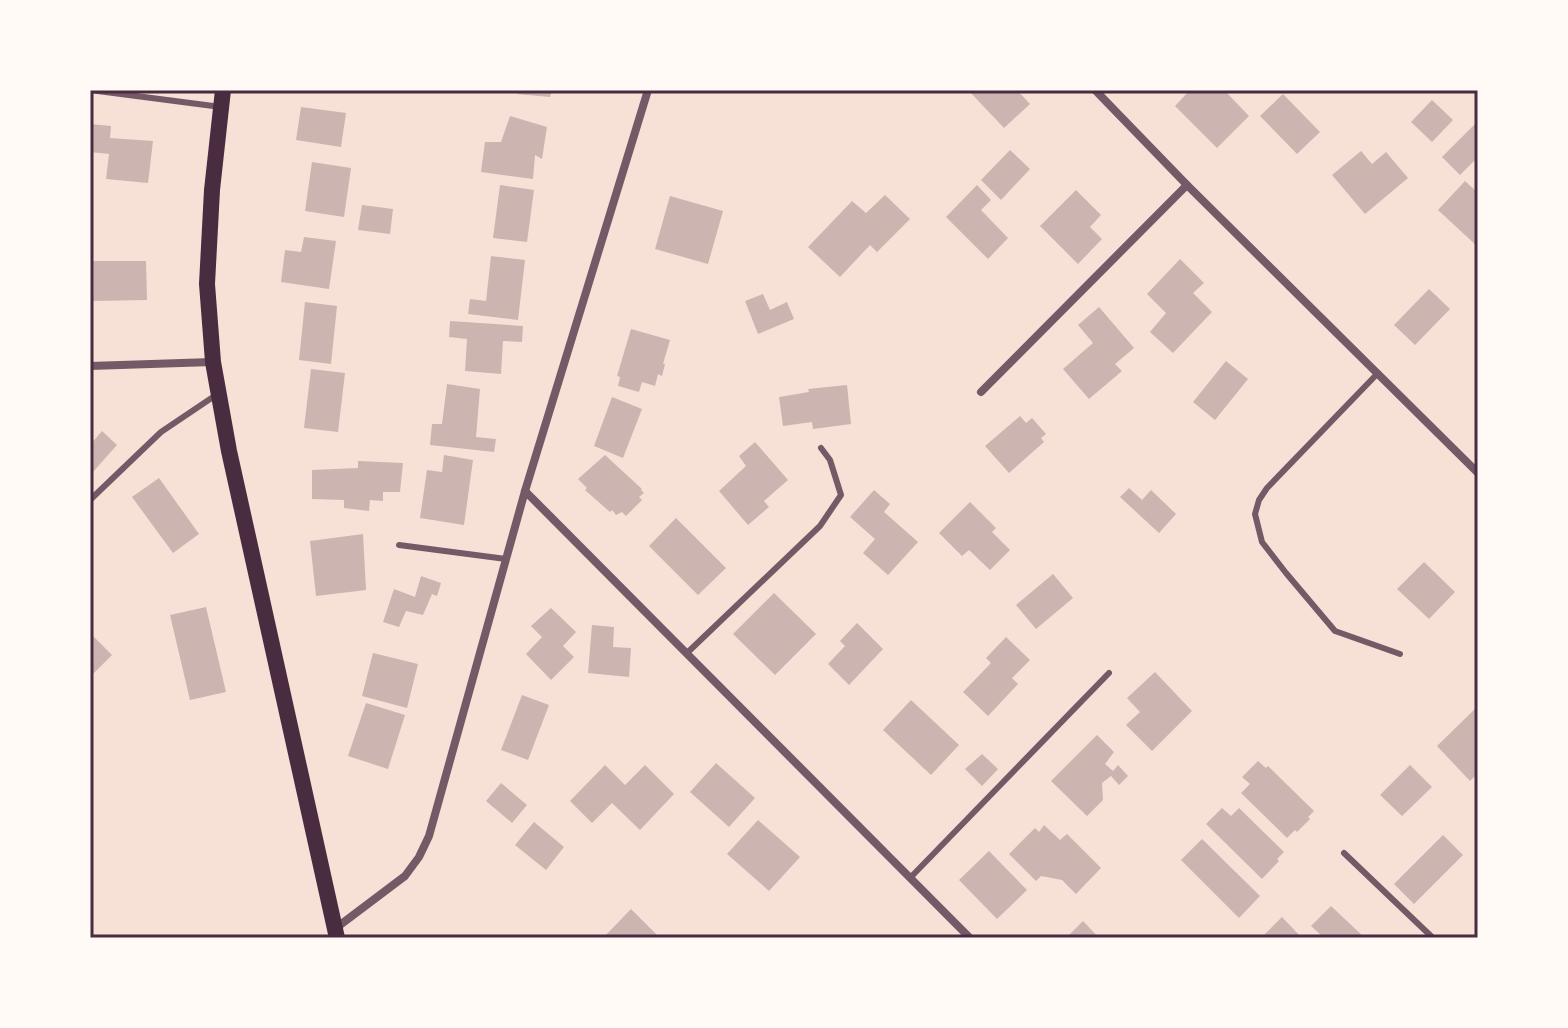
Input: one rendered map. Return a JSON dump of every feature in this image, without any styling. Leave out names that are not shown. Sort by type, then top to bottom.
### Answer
[{"type":"main road","points":[[222,98],[212,190],[207,284],[213,362],[229,451],[336,934]]},
{"type":"street","points":[[336,934],[405,876],[429,836],[525,491],[648,90]]},
{"type":"street","points":[[1095,90],[1478,473]]},
{"type":"street","points":[[1106,101],[1113,90]]},
{"type":"street","points":[[981,392],[1187,185]]},
{"type":"street","points":[[90,366],[213,362]]},
{"type":"street","points":[[525,491],[970,938]]},
{"type":"lane","points":[[90,90],[222,98]]},
{"type":"lane","points":[[1378,373],[1267,488],[1255,514],[1262,542],[1335,631],[1400,654]]},
{"type":"lane","points":[[90,500],[161,432],[219,393]]},
{"type":"lane","points":[[687,653],[820,526],[841,495],[830,460],[821,448]]},
{"type":"lane","points":[[399,545],[506,559]]},
{"type":"lane","points":[[910,878],[1109,673]]},
{"type":"lane","points":[[1344,853],[1433,938]]},
{"type":"building","points":[[518,90],[552,90],[550,97],[517,94]]},
{"type":"building","points":[[968,90],[1017,90],[1030,104],[1004,128]]},
{"type":"building","points":[[1190,90],[1224,90],[1249,116],[1217,148],[1175,106]]},
{"type":"building","points":[[1283,94],[1320,132],[1297,154],[1260,116]]},
{"type":"building","points":[[1432,100],[1453,120],[1432,142],[1411,122]]},
{"type":"building","points":[[301,107],[346,113],[341,147],[296,140]]},
{"type":"building","points":[[510,116],[547,127],[542,159],[535,155],[533,179],[481,172],[485,142],[501,142]]},
{"type":"building","points":[[1478,121],[1478,157],[1460,175],[1442,157]]},
{"type":"building","points":[[90,124],[111,126],[110,138],[153,141],[148,183],[106,179],[109,154],[90,152]]},
{"type":"building","points":[[1010,150],[1030,169],[1001,200],[981,180]]},
{"type":"building","points":[[1361,151],[1372,164],[1386,152],[1408,178],[1365,214],[1332,175]]},
{"type":"building","points":[[312,162],[351,168],[344,217],[305,211]]},
{"type":"building","points":[[1465,181],[1478,193],[1478,247],[1438,210]]},
{"type":"building","points":[[500,185],[534,190],[527,242],[493,238]]},
{"type":"building","points":[[977,185],[991,200],[981,210],[1008,238],[988,259],[946,217]]},
{"type":"building","points":[[1076,190],[1101,215],[1090,227],[1102,239],[1078,264],[1040,226]]},
{"type":"building","points":[[885,195],[910,219],[877,252],[870,245],[840,277],[808,247],[852,201],[866,213]]},
{"type":"building","points":[[670,196],[723,211],[708,264],[655,249]]},
{"type":"building","points":[[362,205],[393,209],[390,234],[358,230]]},
{"type":"building","points":[[304,237],[336,241],[329,289],[281,282],[285,250],[301,252]]},
{"type":"building","points":[[491,256],[525,260],[518,320],[468,314],[470,299],[486,301]]},
{"type":"building","points":[[1180,259],[1204,283],[1193,293],[1212,312],[1173,353],[1150,332],[1166,313],[1147,294]]},
{"type":"building","points":[[93,261],[146,261],[147,300],[93,301]]},
{"type":"building","points":[[1429,289],[1450,309],[1415,345],[1394,325]]},
{"type":"building","points":[[763,294],[770,310],[787,302],[794,319],[758,334],[745,301]]},
{"type":"building","points":[[305,302],[337,306],[331,364],[299,360]]},
{"type":"building","points":[[1099,307],[1134,348],[1115,364],[1122,371],[1089,399],[1063,369],[1093,343],[1078,325]]},
{"type":"building","points":[[450,321],[523,326],[522,342],[503,341],[501,374],[465,371],[467,339],[449,337]]},
{"type":"building","points":[[631,329],[670,340],[662,376],[658,374],[655,386],[642,382],[639,392],[618,386],[620,377],[617,376]]},
{"type":"building","points":[[1226,361],[1248,379],[1215,420],[1193,402]]},
{"type":"building","points":[[311,369],[345,373],[338,432],[304,428]]},
{"type":"building","points":[[447,384],[480,389],[476,437],[496,439],[494,452],[430,445],[432,424],[442,424]]},
{"type":"building","points":[[847,385],[851,424],[813,429],[812,422],[783,426],[779,397],[809,392],[808,389]]},
{"type":"building","points":[[612,397],[642,409],[623,458],[594,446]]},
{"type":"building","points":[[1020,416],[1026,423],[1032,418],[1046,434],[1041,438],[1044,442],[1009,473],[985,446]]},
{"type":"building","points":[[102,431],[117,445],[92,473],[90,445]]},
{"type":"building","points":[[755,442],[788,480],[764,501],[769,507],[748,525],[719,491],[746,466],[739,456]]},
{"type":"building","points":[[444,455],[473,460],[464,525],[420,518],[427,470],[442,472]]},
{"type":"building","points":[[605,455],[644,493],[639,497],[642,500],[626,516],[622,512],[616,515],[612,510],[610,512],[585,490],[587,488],[578,479]]},
{"type":"building","points":[[358,461],[403,463],[400,492],[383,492],[383,501],[370,500],[369,511],[344,508],[344,500],[312,499],[312,470],[358,468]]},
{"type":"building","points":[[159,478],[199,534],[173,553],[132,497]]},
{"type":"building","points":[[1129,488],[1142,500],[1151,490],[1176,514],[1159,533],[1120,497]]},
{"type":"building","points":[[874,490],[890,504],[884,512],[918,542],[888,575],[863,553],[875,539],[850,517]]},
{"type":"building","points":[[970,502],[996,528],[992,532],[1010,550],[990,570],[969,550],[962,556],[939,533]]},
{"type":"building","points":[[676,518],[726,568],[698,595],[649,546]]},
{"type":"building","points":[[363,534],[366,590],[316,596],[310,541]]},
{"type":"building","points":[[1424,562],[1455,592],[1429,619],[1397,589]]},
{"type":"building","points":[[1053,574],[1073,598],[1036,629],[1016,605]]},
{"type":"building","points":[[421,576],[441,583],[437,596],[432,594],[423,615],[406,611],[399,627],[383,622],[394,589],[415,597]]},
{"type":"building","points":[[774,593],[816,634],[775,675],[733,634]]},
{"type":"building","points":[[206,607],[226,692],[190,700],[170,615]]},
{"type":"building","points":[[551,608],[576,632],[563,646],[574,657],[551,680],[526,654],[542,637],[531,626]]},
{"type":"building","points":[[857,623],[883,649],[849,685],[828,664],[845,646],[840,641]]},
{"type":"building","points":[[592,625],[614,627],[613,647],[631,648],[629,677],[588,673]]},
{"type":"building","points":[[90,633],[112,655],[90,677]]},
{"type":"building","points":[[1006,637],[1030,660],[1012,678],[1018,684],[988,716],[963,692],[991,663],[986,658]]},
{"type":"building","points":[[373,653],[418,664],[407,708],[362,696]]},
{"type":"building","points":[[1155,672],[1192,711],[1152,751],[1126,725],[1140,712],[1127,698]]},
{"type":"building","points":[[522,695],[549,705],[528,760],[501,750]]},
{"type":"building","points":[[911,700],[959,745],[931,775],[883,730]]},
{"type":"building","points":[[366,703],[405,715],[388,769],[348,756]]},
{"type":"building","points":[[1478,706],[1478,773],[1470,781],[1437,746]]},
{"type":"building","points":[[1097,735],[1114,752],[1105,764],[1113,771],[1118,765],[1128,776],[1119,785],[1111,776],[1102,783],[1103,800],[1087,816],[1051,781]]},
{"type":"building","points":[[982,754],[998,769],[982,786],[965,769]]},
{"type":"building","points":[[1258,761],[1266,768],[1268,766],[1314,811],[1297,832],[1295,830],[1287,838],[1241,793],[1250,784],[1242,777]]},
{"type":"building","points":[[716,763],[755,798],[729,827],[690,792]]},
{"type":"building","points":[[605,765],[625,785],[645,765],[674,794],[640,830],[612,803],[592,823],[570,801]]},
{"type":"building","points":[[1410,765],[1432,787],[1402,816],[1380,795]]},
{"type":"building","points":[[501,783],[527,805],[512,823],[486,801]]},
{"type":"building","points":[[1222,808],[1231,816],[1239,808],[1284,852],[1262,879],[1206,824]]},
{"type":"building","points":[[758,820],[800,857],[769,891],[727,854]]},
{"type":"building","points":[[534,822],[564,847],[546,870],[515,845]]},
{"type":"building","points":[[1044,825],[1060,840],[1067,834],[1101,868],[1076,894],[1062,880],[1041,876],[1036,881],[1009,854],[1035,828],[1039,832]]},
{"type":"building","points":[[1443,835],[1463,855],[1414,904],[1394,884]]},
{"type":"building","points":[[1202,839],[1260,896],[1239,918],[1181,860]]},
{"type":"building","points":[[989,851],[1027,890],[997,919],[959,880]]},
{"type":"building","points":[[1331,906],[1365,938],[1324,938],[1311,926]]},
{"type":"building","points":[[631,909],[660,938],[603,938]]},
{"type":"building","points":[[1282,917],[1302,938],[1261,938]]},
{"type":"building","points":[[1083,921],[1099,938],[1066,938]]}]
